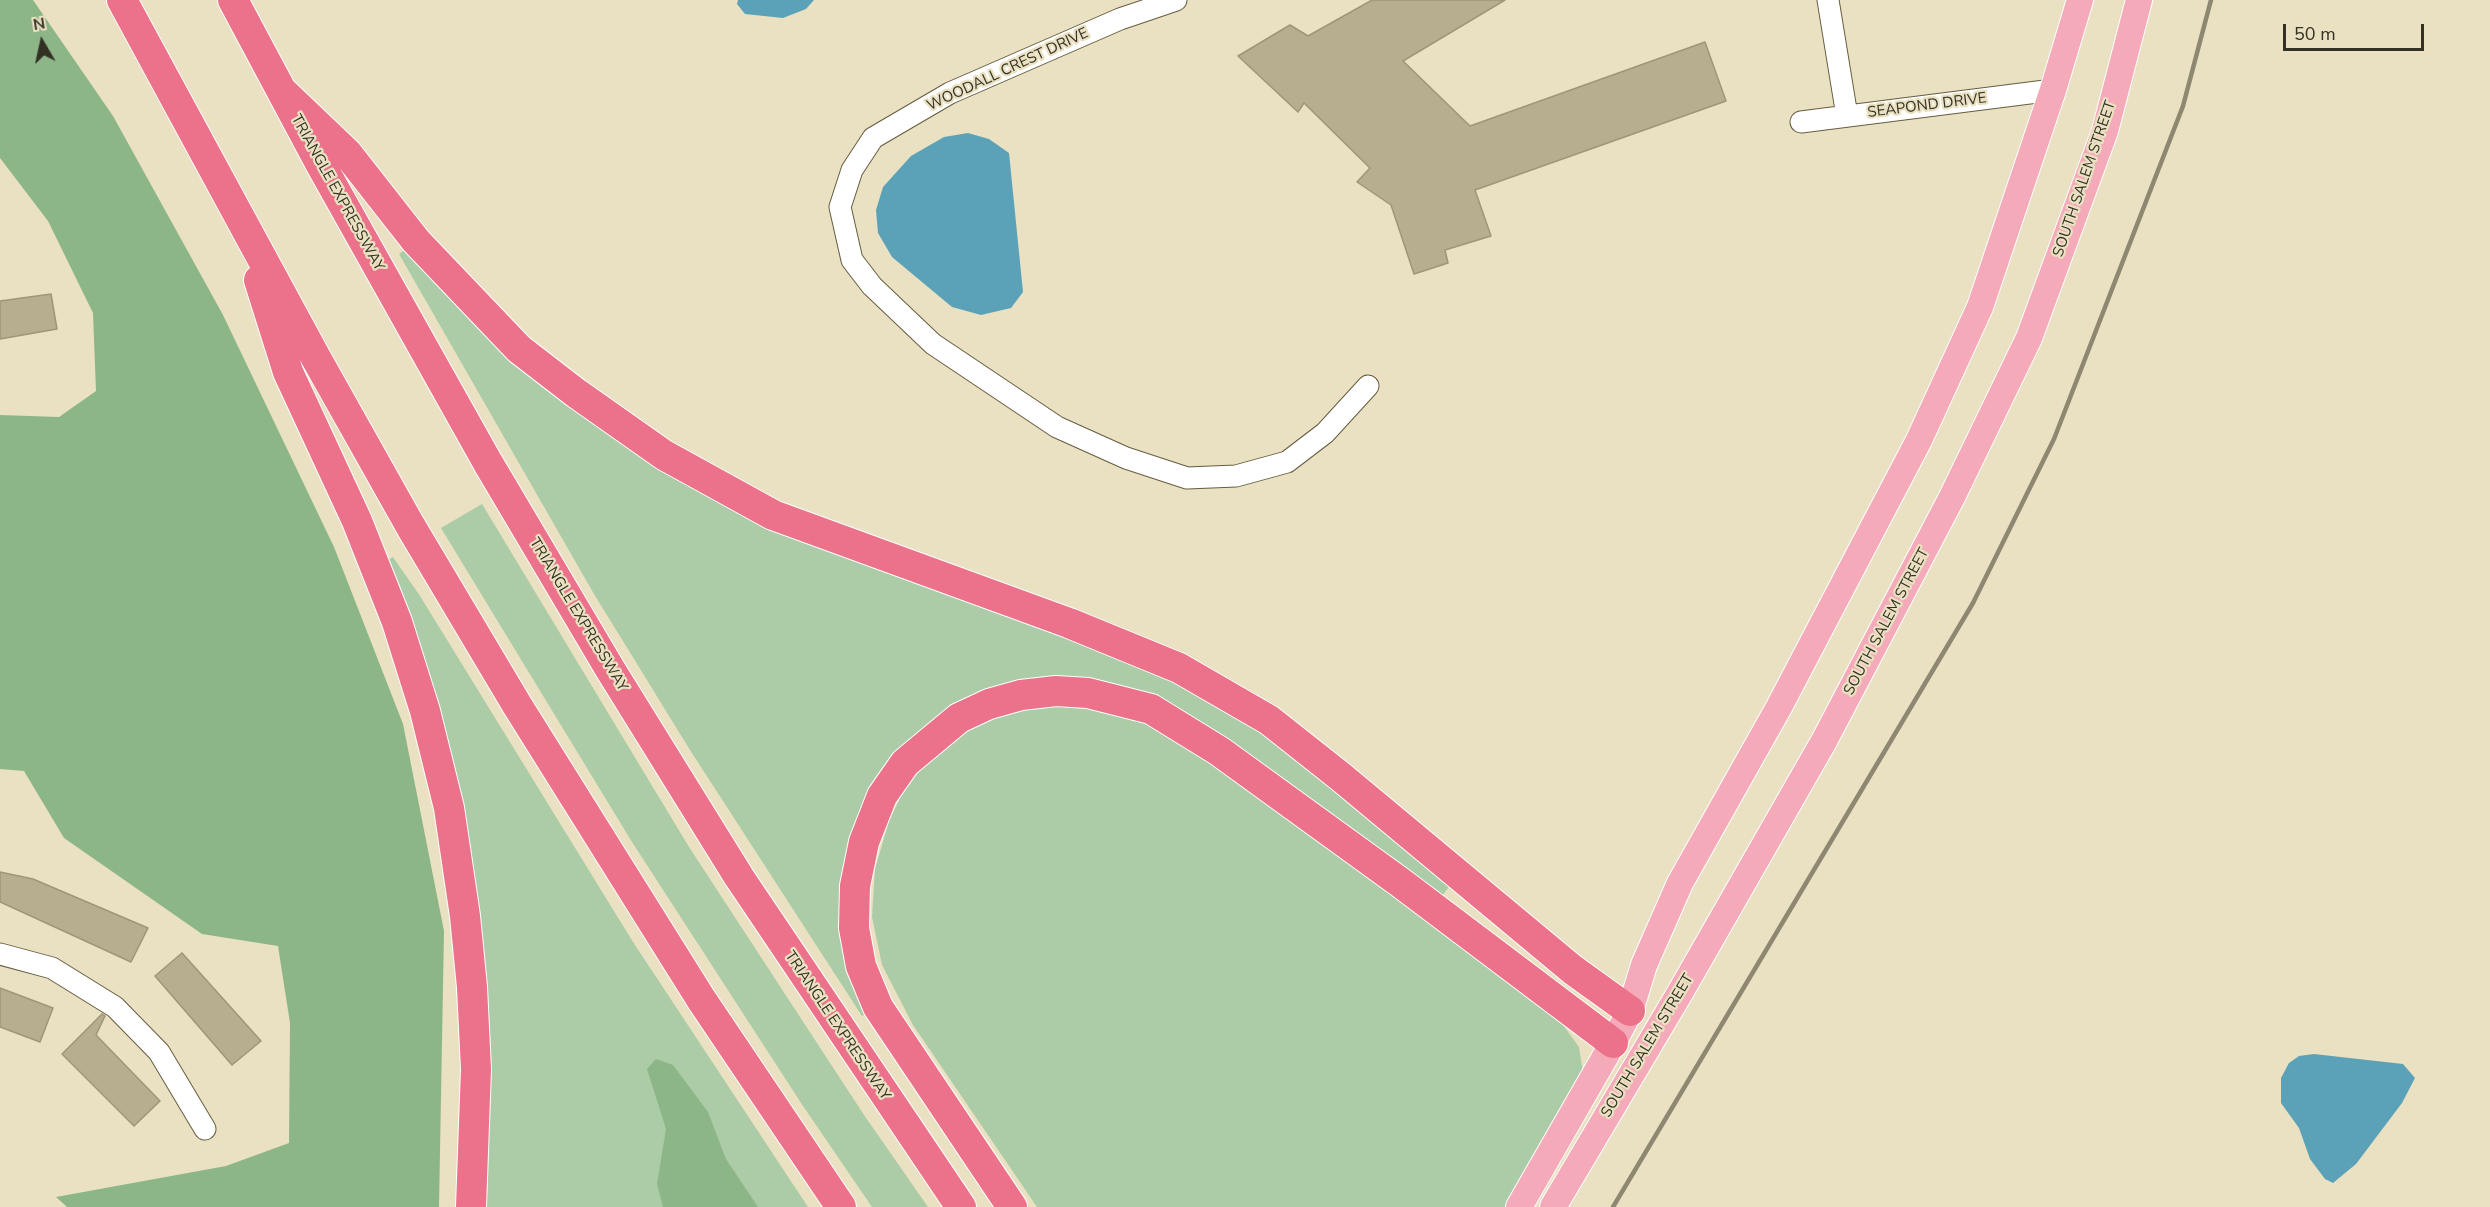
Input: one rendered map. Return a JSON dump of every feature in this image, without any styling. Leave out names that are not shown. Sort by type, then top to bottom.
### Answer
[{"type":"highway","points":[[122,0],[411,527],[523,715],[695,990],[841,1207]]},
{"type":"highway","name":"TRIANGLE EXPRESSWAY","points":[[233,0],[488,463],[610,669],[745,886],[961,1207]]},
{"type":"highway","points":[[283,92],[346,153],[416,241],[519,349],[576,393],[664,455],[773,515],[1069,623],[1179,668],[1259,714],[1341,777],[1573,970],[1630,1011]]},
{"type":"highway","points":[[238,214],[288,372],[361,532],[397,622],[425,711],[448,808],[465,916],[472,987],[476,1069],[471,1207]]},
{"type":"highway","points":[[1012,1207],[878,1007],[861,966],[854,928],[855,886],[864,842],[882,796],[905,763],[959,718],[989,704],[1020,695],[1056,691],[1088,693],[1151,709],[1219,751],[1401,883],[1613,1043]]},
{"type":"main road","name":"SOUTH SALEM STREET","points":[[1519,1207],[1630,1011],[1644,965],[1680,883],[1779,707],[1924,430],[1980,308],[2053,90],[2080,0]]},
{"type":"main road","name":"SOUTH SALEM STREET","points":[[1553,1207],[1824,741],[1952,497],[2028,339],[2104,131],[2139,0]]},
{"type":"main road","points":[[1630,1011],[1657,1031]]},
{"type":"main road","points":[[1613,1043],[1640,1060]]},
{"type":"street","name":"WOODALL CREST DRIVE","points":[[1176,0],[1119,19],[950,93],[873,138],[852,171],[840,207],[852,260],[872,286],[933,344],[1057,427],[1126,458],[1187,478],[1236,476],[1287,462],[1324,433],[1368,386]]},
{"type":"street","points":[[1828,0],[1847,116]]},
{"type":"street","name":"SEAPOND DRIVE","points":[[1801,122],[2053,90]]},
{"type":"street","points":[[0,954],[52,968],[115,1007],[159,1052],[205,1129]]},
{"type":"green space","points":[[0,0],[33,0],[113,116],[223,315],[334,547],[403,724],[444,931],[439,1207],[67,1207],[56,1197],[226,1166],[289,1143],[290,1023],[278,946],[202,934],[64,838],[24,771],[0,769],[0,415],[59,417],[96,391],[93,313],[48,221],[0,158]]},
{"type":"green space","points":[[409,247],[645,454],[1083,639],[1234,710],[1451,884],[1442,896],[1218,736],[1012,686],[868,795],[868,1013],[862,1016],[690,750],[594,594],[399,254]]},
{"type":"green space","points":[[482,504],[689,847],[864,1115],[928,1207],[872,1207],[803,1106],[632,842],[441,528]]},
{"type":"green space","points":[[393,557],[420,596],[633,942],[808,1207],[482,1207],[483,1003],[386,561]]},
{"type":"green space","points":[[1042,702],[1095,703],[1146,717],[1209,754],[1561,1022],[1579,1047],[1583,1073],[1511,1207],[1037,1207],[913,1025],[882,965],[872,917],[875,869],[889,821],[912,773],[946,741],[991,715]]},
{"type":"green space","points":[[656,1059],[673,1065],[708,1112],[726,1159],[758,1207],[663,1207],[657,1184],[666,1129],[647,1069]]},
{"type":"water","points":[[738,0],[814,0],[806,9],[783,18],[745,14],[737,4]]},
{"type":"water","points":[[968,133],[989,139],[1009,153],[1023,292],[1011,308],[981,315],[952,307],[892,257],[878,233],[876,210],[883,187],[911,156],[944,137]]},
{"type":"water","points":[[2314,1054],[2403,1064],[2415,1078],[2402,1103],[2356,1164],[2333,1183],[2325,1179],[2310,1159],[2299,1128],[2281,1103],[2281,1078],[2289,1063],[2299,1056]]},
{"type":"building","points":[[1372,0],[1505,0],[1403,61],[1470,126],[1705,42],[1726,101],[1475,190],[1491,236],[1445,250],[1448,263],[1414,274],[1391,205],[1357,182],[1370,168],[1304,103],[1298,112],[1238,56],[1290,25],[1308,36]]},
{"type":"building","points":[[51,294],[57,329],[0,339],[0,301]]},
{"type":"building","points":[[0,872],[33,879],[148,928],[131,962],[0,902]]},
{"type":"building","points":[[182,953],[261,1041],[232,1065],[155,976]]},
{"type":"building","points":[[0,988],[53,1008],[40,1042],[0,1027]]},
{"type":"building","points":[[102,1014],[105,1016],[96,1035],[160,1101],[134,1126],[62,1054]]},
{"type":"railway","points":[[1613,1207],[1973,603],[2054,439],[2183,106],[2211,0]]}]
